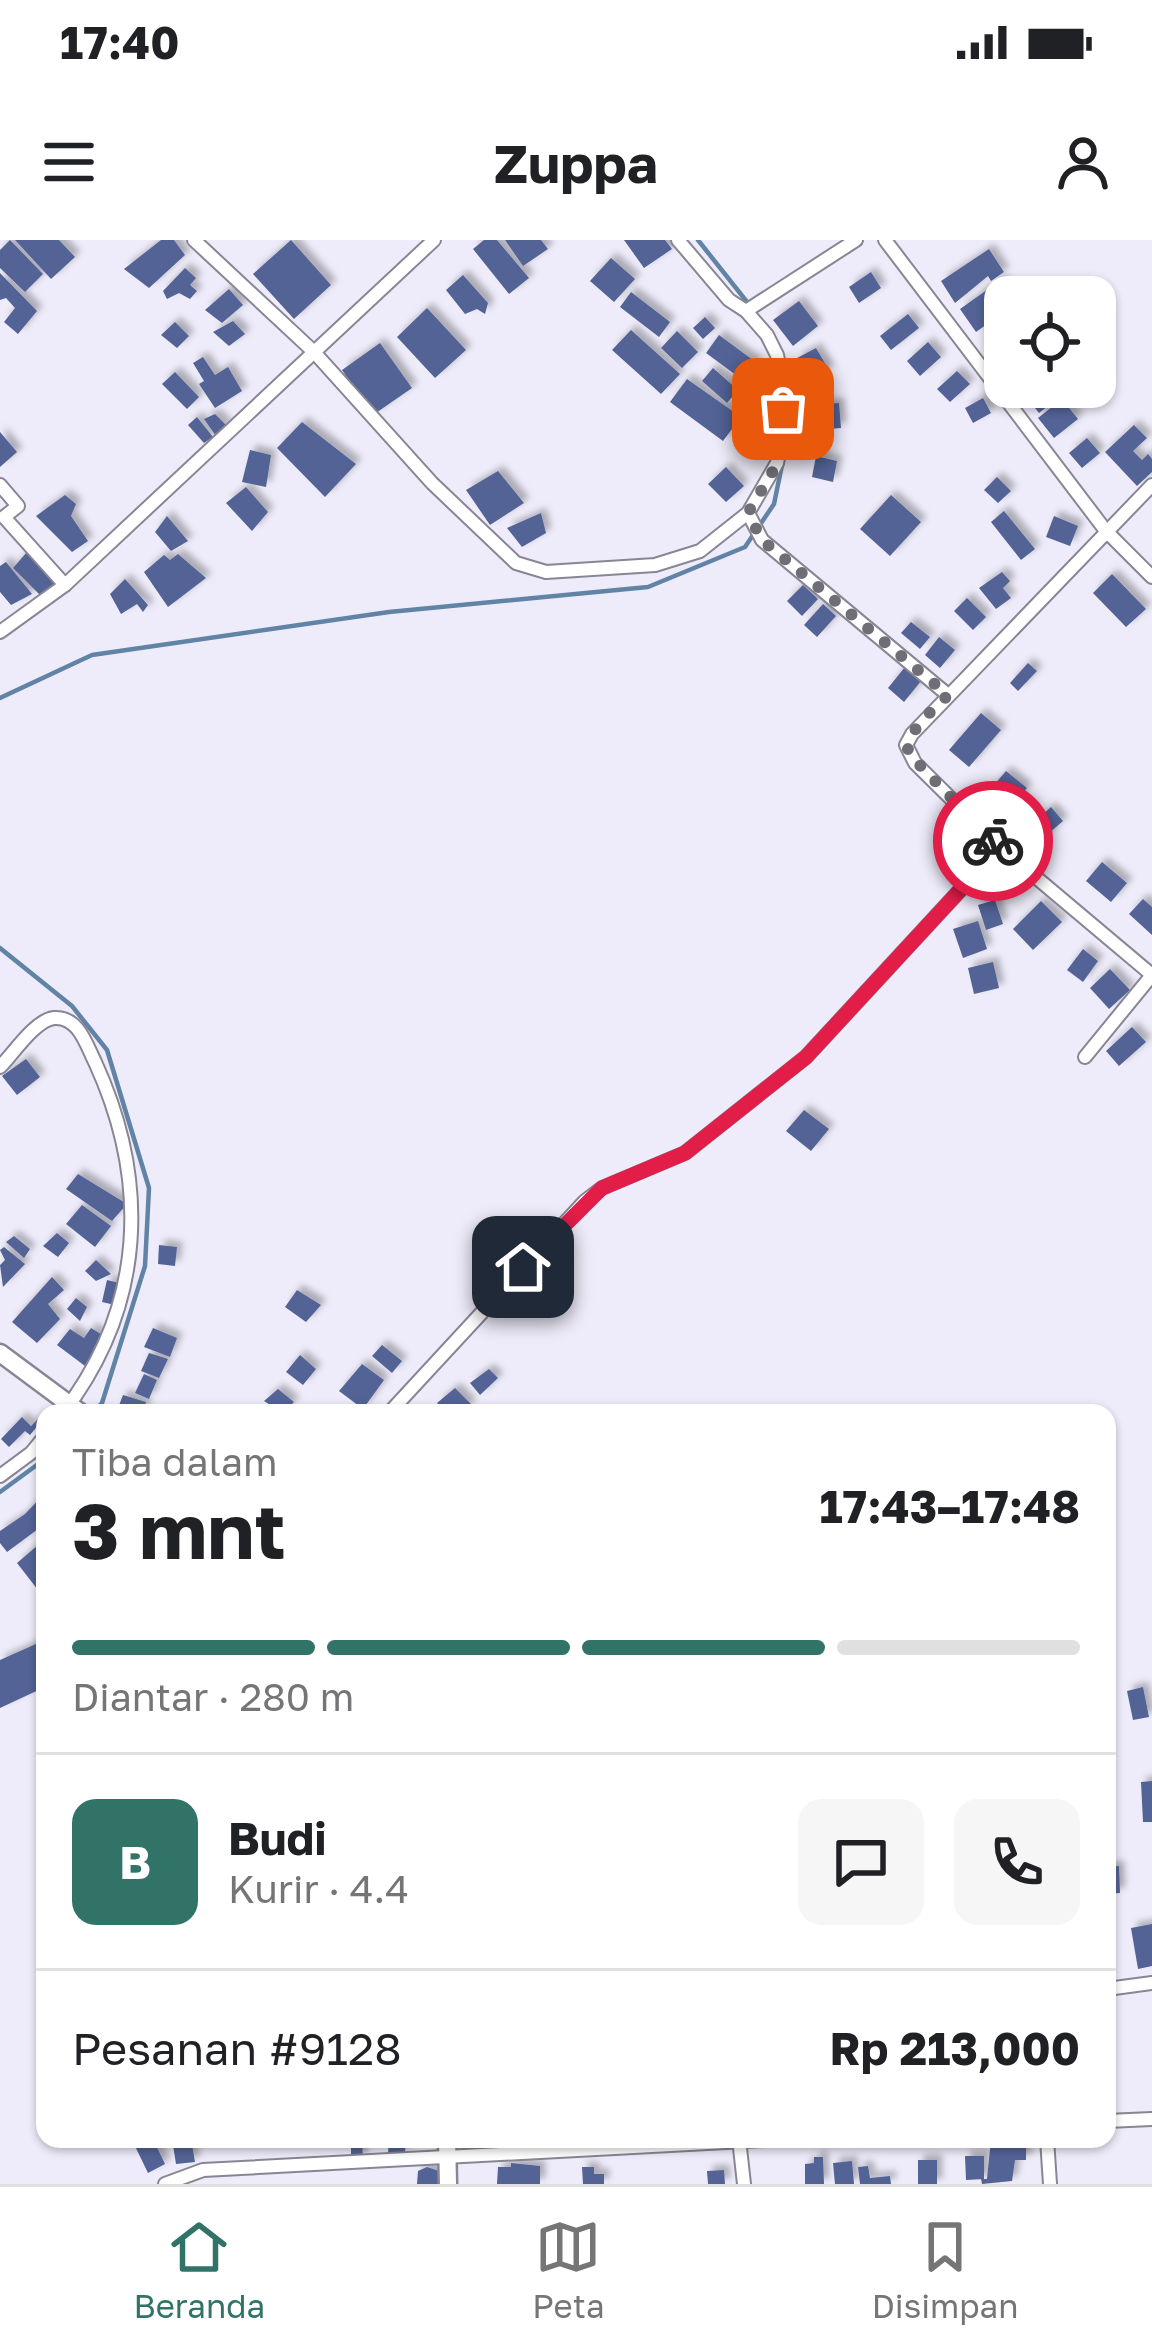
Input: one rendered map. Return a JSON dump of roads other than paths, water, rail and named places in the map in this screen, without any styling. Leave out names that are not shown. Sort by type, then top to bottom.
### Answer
[{"type":"street","points":[[0,632],[65,585],[434,240]]},
{"type":"street","points":[[200,242],[314,352],[432,483],[516,562],[530,570],[590,572],[682,559],[718,541],[750,518],[777,464],[783,435],[783,384],[777,355],[748,310],[730,300],[678,240]]},
{"type":"street","points":[[748,310],[856,240]]},
{"type":"street","points":[[885,240],[1106,531],[1152,577]]},
{"type":"street","points":[[0,485],[18,506],[4,518],[65,585]]},
{"type":"street","points":[[1085,1057],[1152,975],[1000,847],[908,753],[906,745],[911,734],[1152,485]]},
{"type":"street","points":[[750,518],[762,540],[948,695]]},
{"type":"street","points":[[397,1404],[585,1201],[602,1188],[685,1153],[806,1057],[1000,847]]},
{"type":"street","points":[[0,1067],[45,1020],[71,1021],[82,1034],[106,1088],[124,1150],[133,1204],[124,1296],[102,1352],[74,1404]]},
{"type":"street","points":[[0,1353],[65,1404]]},
{"type":"street","points":[[0,1476],[36,1448]]},
{"type":"street","points":[[1116,1988],[1152,1983]]},
{"type":"street","points":[[1116,2121],[1152,2119]]},
{"type":"street","points":[[165,2184],[203,2170],[447,2148],[448,2184]]},
{"type":"street","points":[[740,2148],[744,2184]]},
{"type":"street","points":[[1048,2148],[1050,2184]]},
{"type":"waterway","points":[[698,240],[751,307]]},
{"type":"waterway","points":[[0,698],[92,655],[389,612],[648,587],[745,547],[774,504],[782,465]]},
{"type":"waterway","points":[[0,948],[72,1006],[107,1050],[149,1188],[145,1266],[101,1404]]},
{"type":"waterway","points":[[0,1492],[36,1466]]}]
